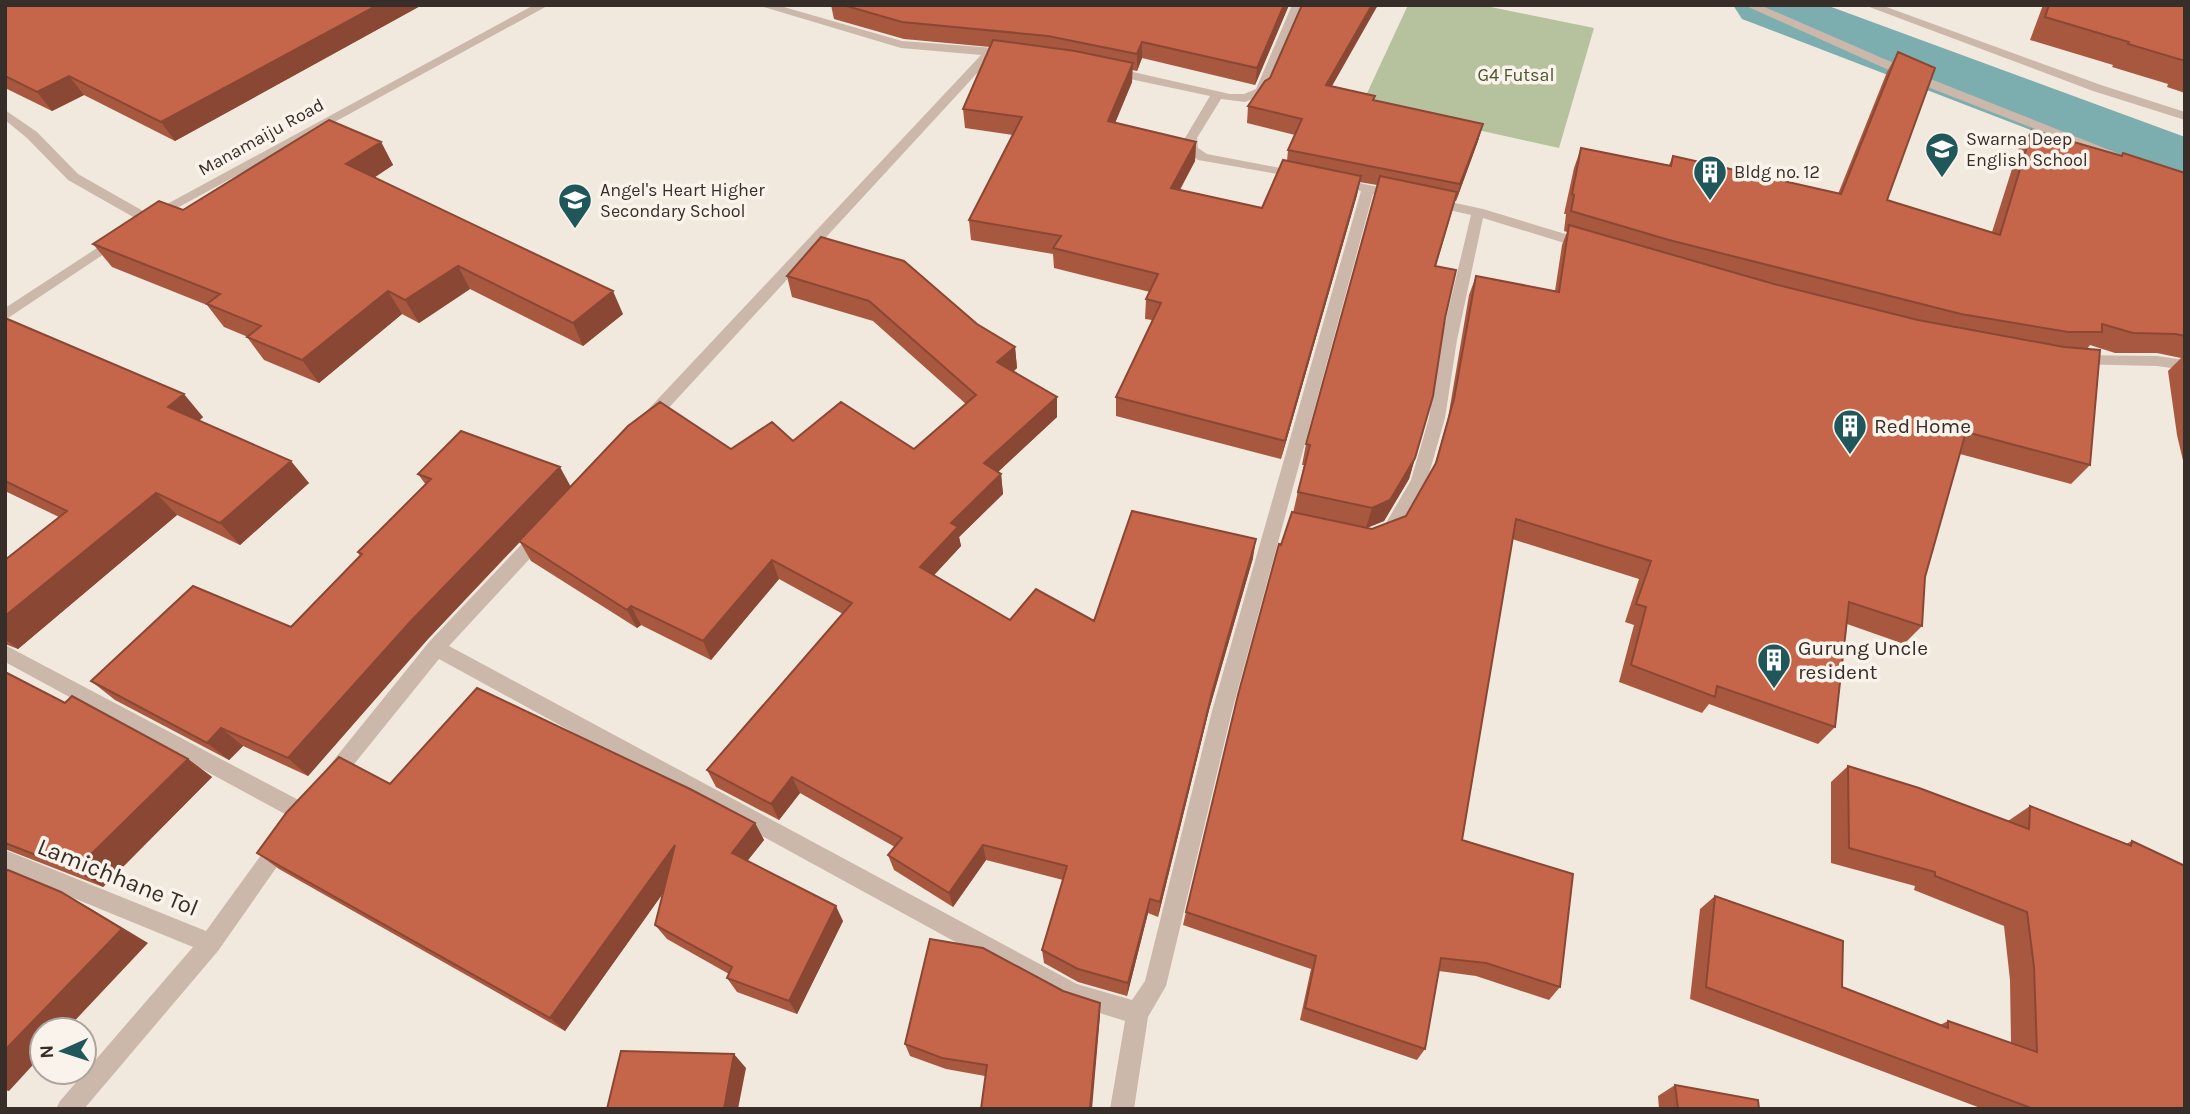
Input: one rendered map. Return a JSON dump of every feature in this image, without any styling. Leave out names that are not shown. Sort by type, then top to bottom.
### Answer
[{"type":"street","name":"Manamaiju Road","points":[[5,315],[136,226],[543,5]]},
{"type":"street","points":[[763,5],[779,12],[901,44],[1022,55]]},
{"type":"street","points":[[1100,69],[1235,100],[1250,98],[1261,91],[1298,5]]},
{"type":"street","points":[[1750,5],[1924,81],[2149,169]]},
{"type":"street","points":[[1870,5],[2097,88],[2185,116]]},
{"type":"street","points":[[633,436],[990,52]]},
{"type":"street","points":[[1218,94],[1191,138],[1192,149],[1203,157],[1478,212],[1604,250]]},
{"type":"street","points":[[5,114],[32,135],[73,177],[136,226]]},
{"type":"street","points":[[1122,1109],[1137,1013],[1155,986],[1222,711],[1282,520],[1368,189]]},
{"type":"street","points":[[1367,538],[1392,528],[1419,481],[1437,418],[1449,340],[1478,212]]},
{"type":"street","points":[[2064,359],[2157,361],[2185,365]]},
{"type":"street","points":[[68,1109],[210,943],[312,802],[436,648],[549,527]]},
{"type":"street","points":[[436,648],[1073,994],[1137,1013]]},
{"type":"street","points":[[5,653],[312,802]]},
{"type":"street","name":"Lamichhane Tol","points":[[5,860],[210,943]]},
{"type":"green space","name":"G4 Futsal","points":[[1408,5],[1481,5],[1594,28],[1559,148],[1362,104]]},
{"type":"building","points":[[5,5],[378,5],[161,122],[69,76],[37,92],[5,76]]},
{"type":"building","points":[[843,5],[1284,5],[1257,68],[1142,42],[1137,54],[1048,36],[902,22]]},
{"type":"building","points":[[1302,5],[1372,5],[1326,85],[1375,96],[1373,100],[1483,124],[1460,184],[1288,150],[1302,119],[1248,106],[1270,78]]},
{"type":"building","points":[[2049,5],[2185,5],[2185,61],[2045,17]]},
{"type":"building","points":[[993,40],[1075,51],[1133,63],[1108,121],[1196,142],[1171,188],[1262,208],[1283,160],[1361,176],[1285,441],[1116,397],[1161,303],[1146,299],[1158,274],[1053,248],[1061,236],[969,220],[1022,117],[963,109]]},
{"type":"building","points":[[1898,52],[1935,68],[1887,200],[2000,235],[2032,130],[2122,156],[2123,153],[2185,173],[2185,336],[2133,333],[2102,324],[2102,332],[2068,332],[1961,314],[1669,240],[1571,211],[1581,148],[1671,166],[1673,156],[1841,194]]},
{"type":"building","points":[[329,120],[381,142],[346,164],[613,291],[573,323],[458,266],[405,300],[388,291],[302,360],[247,337],[261,326],[207,304],[220,294],[93,244],[159,201],[183,210]]},
{"type":"building","points":[[1380,176],[1457,192],[1435,266],[1456,270],[1445,318],[1433,396],[1415,458],[1390,500],[1372,508],[1298,492],[1310,445],[1306,444]]},
{"type":"building","points":[[1569,225],[1774,284],[1918,320],[2064,347],[2100,350],[2090,465],[1966,432],[1925,577],[1922,626],[1849,602],[1835,727],[1717,686],[1715,697],[1631,665],[1646,607],[1636,604],[1651,561],[1516,519],[1462,840],[1573,874],[1560,987],[1486,963],[1441,958],[1425,1049],[1305,1008],[1316,956],[1186,912],[1238,695],[1279,544],[1281,545],[1292,512],[1372,529],[1406,516],[1436,463],[1454,399],[1476,276],[1559,292]]},
{"type":"building","points":[[821,237],[904,261],[977,324],[1015,347],[997,362],[1057,397],[984,463],[1001,474],[951,523],[958,527],[920,567],[1010,620],[1036,589],[1094,621],[1132,511],[1256,539],[1212,693],[1160,902],[1150,899],[1128,983],[1078,969],[1042,950],[1067,866],[983,845],[949,893],[888,855],[902,838],[792,777],[771,804],[707,770],[852,603],[772,560],[703,641],[631,606],[627,610],[519,541],[628,426],[660,402],[731,449],[772,422],[793,441],[841,402],[914,449],[976,395],[869,301],[787,276]]},
{"type":"building","points":[[5,318],[184,394],[168,407],[291,461],[220,523],[156,493],[5,616],[5,560],[67,511],[5,481]]},
{"type":"building","points":[[461,431],[560,467],[411,621],[288,758],[221,728],[207,743],[91,681],[193,586],[291,627],[362,554],[358,552],[431,479],[418,474]]},
{"type":"building","points":[[5,672],[65,703],[72,696],[188,759],[75,870],[5,843]]},
{"type":"building","points":[[477,688],[690,789],[755,823],[732,853],[836,906],[789,1001],[727,978],[732,967],[655,925],[675,845],[550,1018],[257,853],[287,812],[339,757],[390,784]]},
{"type":"building","points":[[1848,766],[1919,788],[2029,829],[2030,806],[2131,846],[2132,841],[2185,866],[2185,1109],[2034,1109],[1706,987],[1715,896],[1843,941],[1842,987],[1948,1028],[1948,1021],[2037,1052],[2034,967],[2027,912],[1935,876],[1935,872],[1849,848]]},
{"type":"building","points":[[8,870],[61,892],[122,929],[38,1016],[28,1016],[28,1026],[5,1050],[5,872]]},
{"type":"building","points":[[930,939],[983,948],[1063,991],[1100,1003],[1090,1109],[981,1109],[987,1065],[942,1058],[905,1044]]},
{"type":"building","points":[[621,1051],[734,1054],[724,1109],[607,1109]]},
{"type":"building","points":[[1675,1085],[1758,1100],[1759,1109],[1678,1109]]},
{"type":"waterway","points":[[1765,5],[2185,163]]},
{"type":"place","name":"Swarna Deep English School","points":[[1942,179]]},
{"type":"place","name":"Bldg no. 12","points":[[1710,202]]},
{"type":"place","name":"Angel's Heart Higher Secondary School","points":[[575,230]]},
{"type":"place","name":"Red Home","points":[[1850,456]]},
{"type":"place","name":"Gurung Uncle resident","points":[[1774,690]]}]
